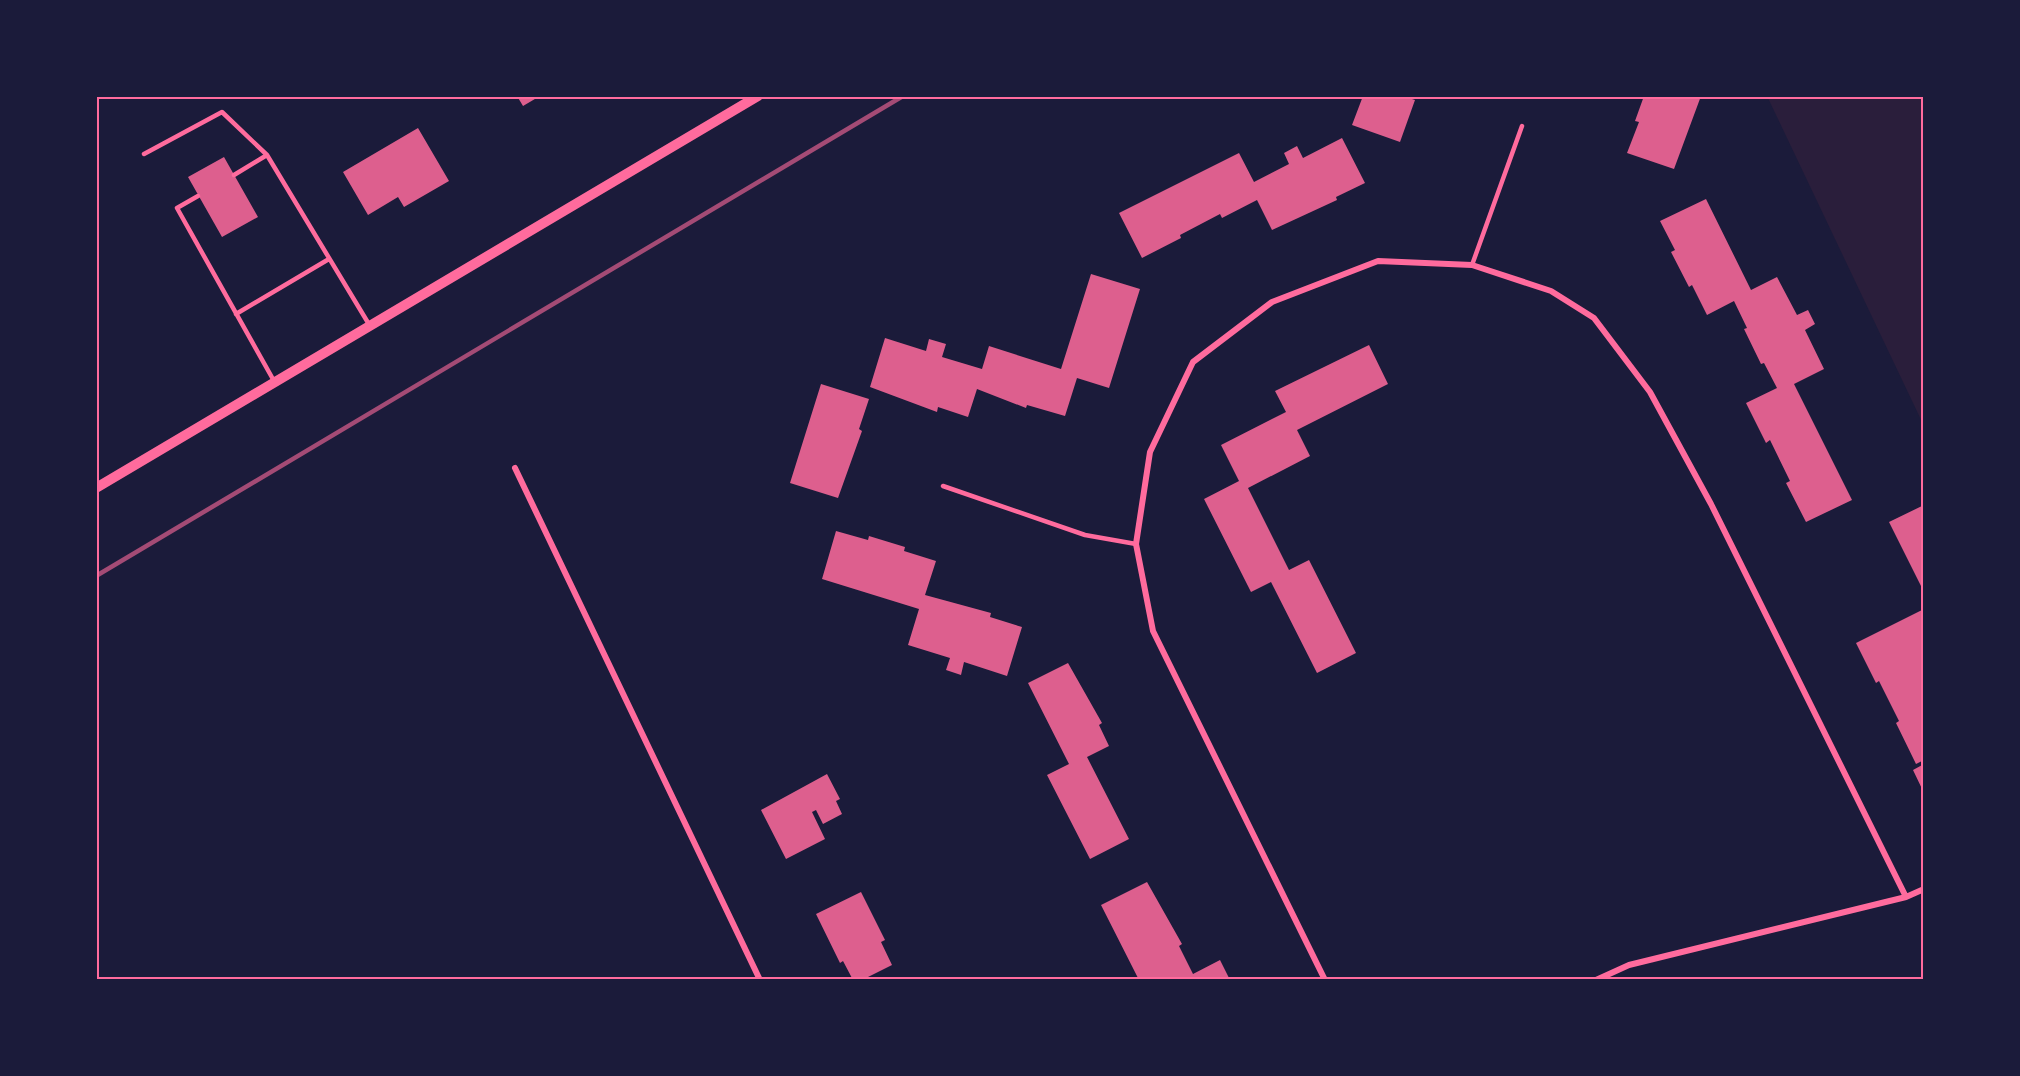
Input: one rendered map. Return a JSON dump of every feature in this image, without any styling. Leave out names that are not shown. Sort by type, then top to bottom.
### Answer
[{"type":"street","points":[[96,488],[758,96]]},
{"type":"street","points":[[1325,980],[1154,631],[1136,544],[1150,452],[1193,362],[1272,302],[1378,261],[1472,265],[1551,291],[1594,318],[1650,392],[1712,504],[1906,897]]},
{"type":"street","points":[[515,468],[760,980]]},
{"type":"street","points":[[1596,980],[1629,965],[1906,897],[1924,889]]},
{"type":"lane","points":[[144,154],[222,112],[267,155],[370,326]]},
{"type":"lane","points":[[1472,265],[1522,126]]},
{"type":"lane","points":[[234,175],[267,155]]},
{"type":"lane","points":[[198,196],[177,208],[275,382]]},
{"type":"lane","points":[[236,314],[329,259]]},
{"type":"lane","points":[[943,486],[1085,536],[1136,544]]},
{"type":"shaded area","points":[[1767,96],[1924,96],[1924,426]]},
{"type":"building","points":[[517,96],[540,96],[523,106]]},
{"type":"building","points":[[1363,96],[1413,96],[1412,99],[1415,100],[1400,142],[1352,125]]},
{"type":"building","points":[[1644,96],[1701,96],[1674,169],[1627,153],[1639,122],[1635,121]]},
{"type":"building","points":[[418,128],[449,181],[404,207],[398,197],[368,215],[343,172]]},
{"type":"building","points":[[1342,138],[1365,183],[1336,197],[1337,200],[1272,230],[1257,200],[1222,218],[1220,214],[1142,258],[1119,213],[1239,153],[1254,182],[1289,164],[1284,153],[1297,146],[1303,158]]},
{"type":"building","points":[[224,157],[258,217],[222,237],[188,177]]},
{"type":"building","points":[[1706,199],[1751,290],[1777,277],[1797,315],[1808,310],[1815,324],[1805,330],[1824,369],[1794,384],[1852,500],[1806,522],[1786,483],[1790,481],[1770,440],[1766,443],[1746,403],[1777,388],[1764,363],[1761,364],[1744,329],[1747,328],[1734,301],[1707,315],[1692,285],[1689,287],[1671,252],[1675,250],[1660,221]]},
{"type":"building","points":[[1091,274],[1140,289],[1109,388],[1077,378],[1065,416],[1027,405],[1026,408],[977,389],[968,417],[938,407],[937,412],[870,387],[885,338],[926,351],[929,339],[946,344],[942,357],[982,369],[989,346],[1061,369]]},
{"type":"building","points":[[1369,345],[1388,384],[1297,430],[1310,456],[1248,488],[1289,570],[1309,560],[1356,653],[1317,673],[1271,582],[1251,592],[1204,499],[1239,481],[1221,445],[1286,412],[1275,391]]},
{"type":"building","points":[[821,384],[869,399],[859,429],[862,431],[838,498],[790,483]]},
{"type":"building","points":[[1924,505],[1924,592],[1889,522]]},
{"type":"building","points":[[836,531],[868,540],[869,536],[905,547],[904,551],[936,561],[925,595],[991,613],[990,617],[1022,627],[1007,676],[964,662],[961,675],[946,670],[950,658],[908,645],[919,609],[822,579]]},
{"type":"building","points":[[1924,609],[1924,760],[1916,764],[1896,723],[1899,721],[1856,643]]},
{"type":"building","points":[[1068,663],[1102,723],[1099,725],[1109,746],[1087,757],[1129,839],[1090,859],[1047,775],[1069,764],[1028,683]]},
{"type":"building","points":[[1924,764],[1924,793],[1913,770]]},
{"type":"building","points":[[827,774],[840,799],[836,801],[842,814],[823,824],[816,810],[812,812],[825,839],[786,859],[761,810]]},
{"type":"building","points":[[1147,882],[1182,944],[1179,946],[1193,974],[1220,960],[1230,980],[1139,980],[1101,905]]},
{"type":"building","points":[[861,892],[885,940],[881,942],[892,965],[862,980],[853,980],[843,961],[840,963],[816,914]]},
{"type":"railway","points":[[96,576],[903,96]]}]
